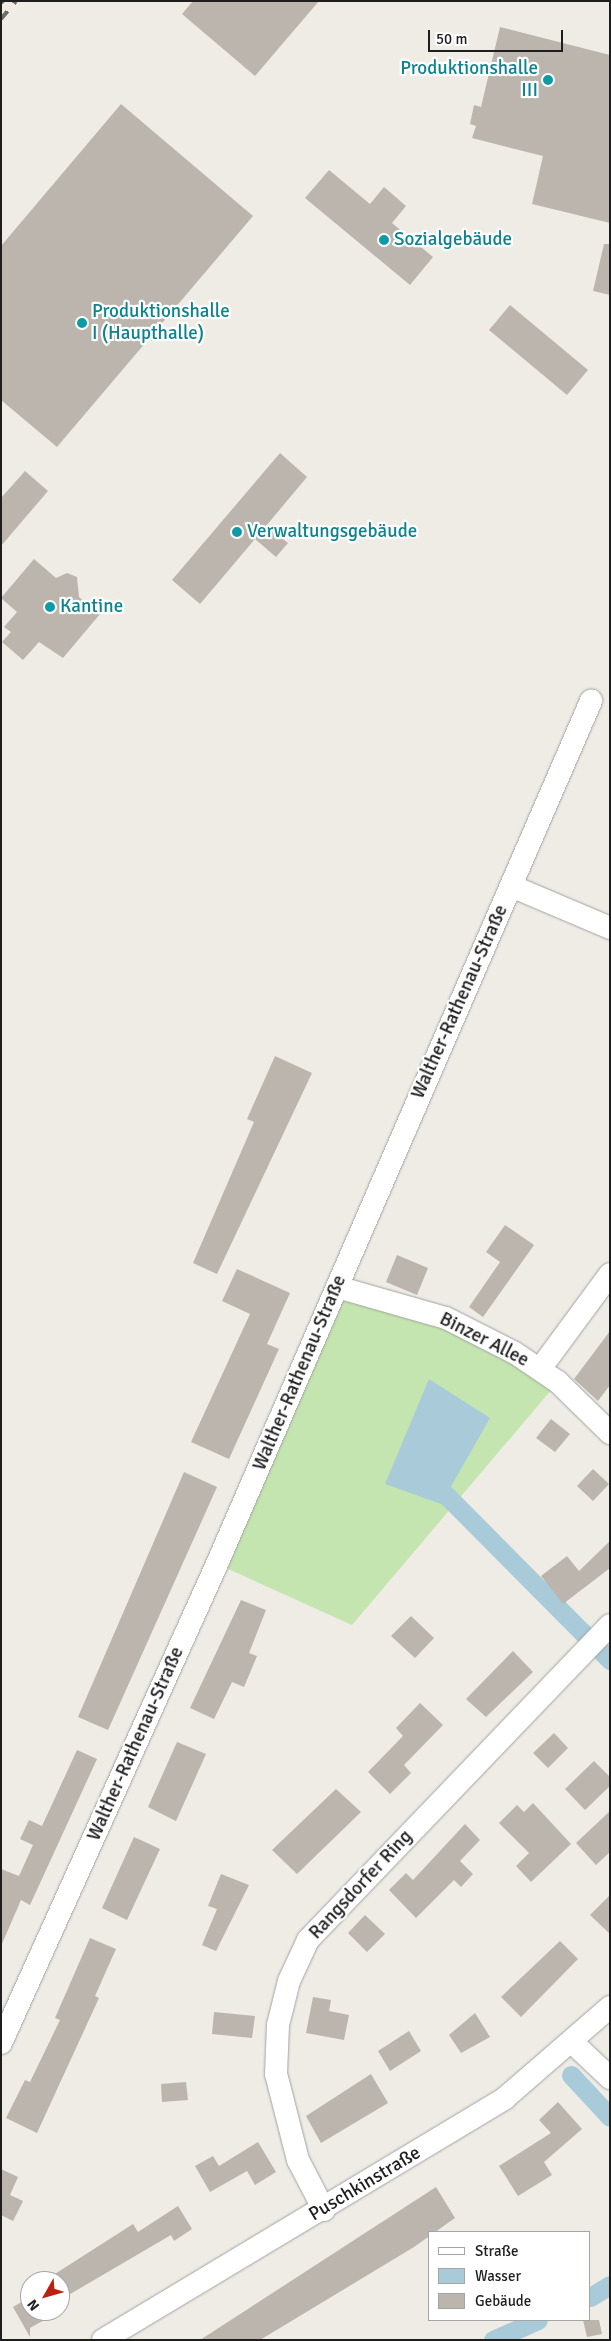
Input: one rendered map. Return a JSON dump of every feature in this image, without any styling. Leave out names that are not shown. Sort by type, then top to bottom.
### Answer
[{"type":"street","name":"Walther-Rathenau-Straße","points":[[1,2043],[337,1287],[592,701]]},
{"type":"street","points":[[511,886],[610,928]]},
{"type":"street","points":[[540,1369],[610,1274]]},
{"type":"street","name":"Binzer Allee","points":[[337,1287],[446,1318],[540,1369],[610,1433]]},
{"type":"street","name":"Rangsdorfer Ring","points":[[324,2210],[298,2160],[276,2074],[278,2025],[290,1981],[308,1940],[608,1628]]},
{"type":"street","name":"Puschkinstraße","points":[[103,2340],[324,2210],[504,2098],[573,2043],[610,2006]]},
{"type":"street","points":[[573,2043],[610,2078]]},
{"type":"green space","points":[[337,1287],[446,1318],[558,1382],[352,1625],[217,1564]]},
{"type":"water","points":[[429,1379],[490,1418],[441,1504],[385,1484]]},
{"type":"building","points":[[193,1],[319,1],[255,76],[182,14]]},
{"type":"building","name":"Produktionshalle III","points":[[500,27],[610,55],[610,223],[532,204],[543,156],[472,138],[476,126],[470,124],[474,105],[481,107]]},
{"type":"building","name":"Produktionshalle I (Haupthalle)","points":[[121,104],[253,216],[57,447],[1,400],[1,246]]},
{"type":"building","name":"Sozialgebäude","points":[[329,170],[370,204],[384,187],[406,206],[392,223],[433,257],[410,285],[305,198]]},
{"type":"building","points":[[604,244],[610,244],[610,295],[593,291]]},
{"type":"building","points":[[510,305],[588,370],[567,395],[489,330]]},
{"type":"building","name":"Verwaltungsgebäude","points":[[280,453],[307,477],[266,526],[288,543],[276,557],[255,539],[200,604],[172,580]]},
{"type":"building","points":[[25,471],[48,491],[1,546],[1,498]]},
{"type":"building","points":[[34,559],[56,578],[67,573],[77,577],[79,597],[100,614],[63,658],[39,642],[23,660],[2,642],[11,632],[4,627],[17,612],[1,598]]},
{"type":"building","points":[[275,1056],[312,1073],[217,1274],[193,1263],[254,1122],[247,1119]]},
{"type":"building","points":[[505,1225],[534,1245],[483,1317],[469,1307],[500,1262],[486,1252]]},
{"type":"building","points":[[397,1255],[428,1268],[417,1295],[386,1282]]},
{"type":"building","points":[[237,1269],[290,1293],[267,1344],[279,1349],[229,1459],[191,1442],[250,1314],[222,1301]]},
{"type":"building","points":[[610,1331],[610,1385],[598,1401],[574,1379]]},
{"type":"building","points":[[551,1419],[570,1434],[555,1452],[536,1438]]},
{"type":"building","points":[[593,1469],[609,1484],[593,1501],[577,1486]]},
{"type":"building","points":[[184,1472],[217,1487],[108,1730],[78,1717]]},
{"type":"building","points":[[610,1541],[610,1568],[563,1604],[541,1576],[567,1556],[579,1571]]},
{"type":"building","points":[[241,1600],[266,1610],[249,1653],[257,1656],[244,1687],[232,1682],[214,1719],[190,1708]]},
{"type":"building","points":[[411,1616],[434,1638],[415,1658],[391,1636]]},
{"type":"building","points":[[513,1651],[533,1672],[486,1717],[466,1699]]},
{"type":"building","points":[[420,1703],[443,1725],[404,1765],[411,1773],[390,1794],[368,1772],[403,1736],[396,1728]]},
{"type":"building","points":[[554,1733],[568,1748],[548,1768],[533,1753]]},
{"type":"building","points":[[177,1742],[206,1754],[176,1821],[148,1807]]},
{"type":"building","points":[[77,1750],[97,1759],[30,1905],[21,1900],[1,1946],[1,1869],[19,1876],[33,1845],[20,1839],[29,1820],[42,1826]]},
{"type":"building","points":[[594,1761],[610,1777],[610,1786],[585,1810],[565,1789]]},
{"type":"building","points":[[336,1789],[361,1812],[297,1874],[272,1850]]},
{"type":"building","points":[[533,1803],[571,1844],[531,1882],[516,1866],[529,1853],[499,1823],[517,1805],[524,1812]]},
{"type":"building","points":[[610,1811],[610,1852],[596,1865],[576,1843]]},
{"type":"building","points":[[465,1824],[480,1840],[460,1861],[473,1874],[461,1887],[454,1880],[416,1918],[389,1890],[406,1873],[413,1880]]},
{"type":"building","points":[[134,1837],[160,1849],[127,1920],[102,1908]]},
{"type":"building","points":[[221,1874],[249,1885],[216,1951],[202,1945],[217,1909],[208,1906]]},
{"type":"building","points":[[610,1895],[610,1934],[590,1915]]},
{"type":"building","points":[[365,1915],[385,1934],[367,1952],[348,1933]]},
{"type":"building","points":[[90,1938],[116,1949],[95,1996],[99,1998],[37,2133],[6,2118],[25,2080],[30,2082],[60,2020],[55,2018]]},
{"type":"building","points":[[560,1941],[578,1959],[521,2017],[501,1997]]},
{"type":"building","points":[[313,1997],[331,2000],[329,2011],[349,2015],[344,2040],[306,2033]]},
{"type":"building","points":[[214,2012],[255,2016],[252,2038],[212,2034]]},
{"type":"building","points":[[475,2013],[490,2037],[461,2053],[449,2035]]},
{"type":"building","points":[[409,2031],[421,2051],[390,2071],[378,2051]]},
{"type":"building","points":[[371,2074],[388,2103],[321,2143],[306,2116]]},
{"type":"building","points":[[186,2082],[188,2100],[162,2102],[161,2084]]},
{"type":"building","points":[[558,2102],[582,2129],[544,2162],[552,2175],[518,2196],[499,2166],[551,2133],[539,2120]]},
{"type":"building","points":[[258,2142],[276,2172],[255,2185],[247,2171],[210,2192],[195,2166],[213,2156],[219,2166]]},
{"type":"building","points":[[1,2169],[18,2177],[10,2195],[23,2201],[13,2221],[1,2215]]},
{"type":"building","points":[[436,2187],[455,2218],[437,2231],[428,2231],[428,2237],[414,2247],[260,2340],[200,2340]]},
{"type":"building","points":[[178,2206],[192,2229],[174,2241],[171,2235],[70,2294],[70,2271],[60,2271],[133,2224],[138,2232]]},
{"type":"building","points":[[20,2303],[20,2319],[13,2307]]},
{"type":"building","points":[[599,2320],[602,2334],[587,2337],[583,2321]]},
{"type":"building","points":[[21,2321],[42,2321],[30,2328],[30,2337]]},
{"type":"waterway","points":[[446,1495],[610,1660]]},
{"type":"waterway","points":[[571,2075],[610,2117]]},
{"type":"waterway","points":[[591,2296],[610,2285]]},
{"type":"waterway","points":[[493,2340],[536,2321]]},
{"type":"railway","points":[[1,19],[16,1]]},
{"type":"place","name":"Produktionshalle III","points":[[548,80]]},
{"type":"place","name":"Sozialgebäude","points":[[384,240]]},
{"type":"place","name":"Produktionshalle I (Haupthalle)","points":[[82,323]]},
{"type":"place","name":"Verwaltungsgebäude","points":[[237,532]]},
{"type":"place","name":"Kantine","points":[[50,607]]}]
